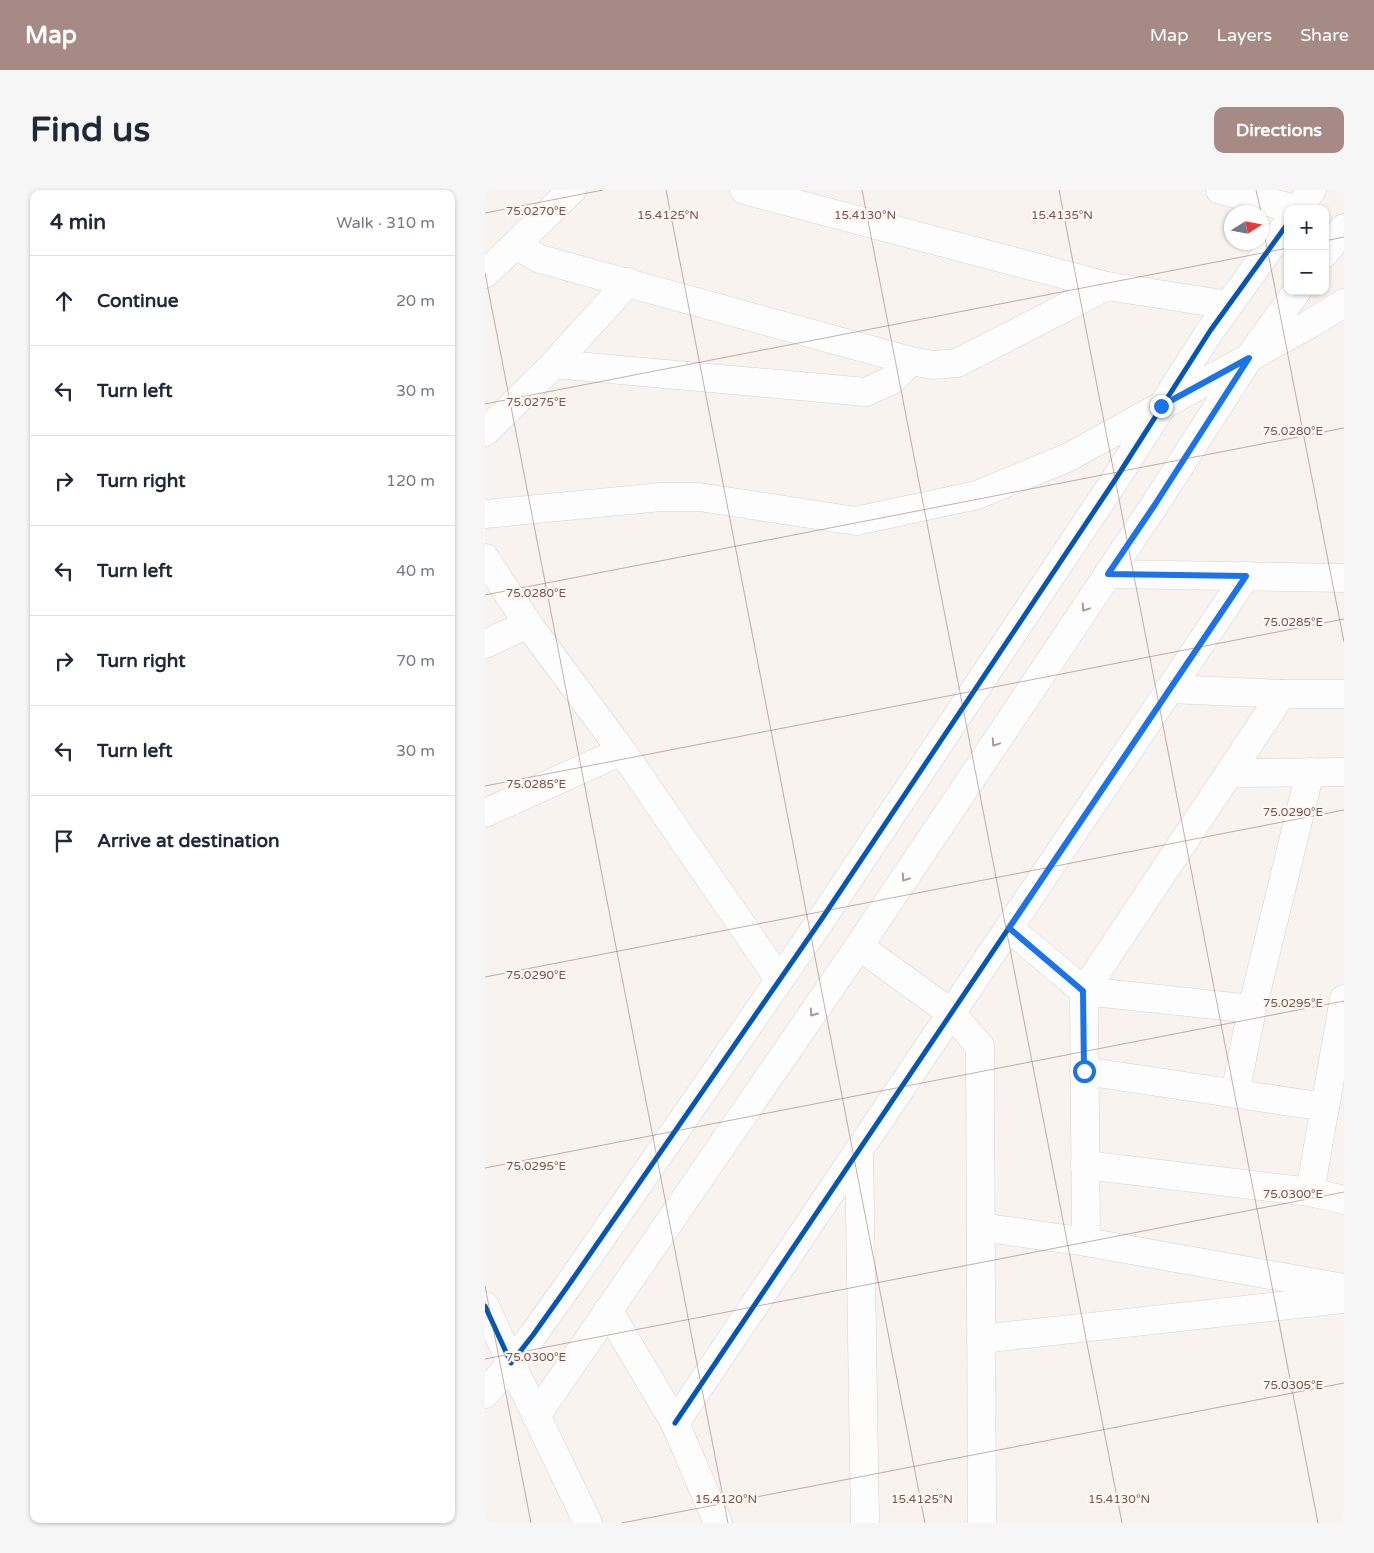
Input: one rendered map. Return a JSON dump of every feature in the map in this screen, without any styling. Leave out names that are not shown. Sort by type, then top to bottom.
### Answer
[{"type":"street","points":[[485,274],[572,190]]},
{"type":"street","points":[[744,190],[1107,286],[1229,305]]},
{"type":"street","points":[[1220,190],[1284,206]]},
{"type":"street","points":[[1300,205],[1312,190]]},
{"type":"street","points":[[1329,216],[1344,220]]},
{"type":"street","points":[[1327,250],[1344,228]]},
{"type":"street","points":[[485,1394],[533,1335],[821,920],[1115,480],[1161,406],[1229,305],[1284,229]]},
{"type":"street","points":[[515,245],[540,259],[911,362],[933,365],[957,363],[1107,286]]},
{"type":"street","points":[[485,432],[554,364],[628,282]]},
{"type":"street","points":[[536,1416],[859,946],[1154,506],[1249,358],[1294,295]]},
{"type":"street","points":[[485,514],[661,497],[699,497],[855,521],[977,495],[1069,457],[1310,324],[1344,303]]},
{"type":"street","points":[[554,364],[866,392],[892,380],[911,362]]},
{"type":"street","points":[[485,558],[528,624],[621,751],[779,979]]},
{"type":"street","points":[[1108,574],[1344,578]]},
{"type":"street","points":[[675,1423],[1246,576]]},
{"type":"street","points":[[485,644],[528,624]]},
{"type":"street","points":[[1169,689],[1282,694],[1344,694]]},
{"type":"street","points":[[1085,1242],[1083,991],[1282,694]]},
{"type":"street","points":[[485,812],[621,751]]},
{"type":"street","points":[[1235,1094],[1252,1009],[1310,772]]},
{"type":"street","points":[[1230,773],[1344,772]]},
{"type":"street","points":[[1009,928],[1083,991],[1252,1009]]},
{"type":"street","points":[[859,946],[951,1013],[980,1046],[982,1523]]},
{"type":"street","points":[[1310,1192],[1344,999]]},
{"type":"street","points":[[1084,1071],[1325,1107]]},
{"type":"street","points":[[859,1149],[865,1523]]},
{"type":"street","points":[[1085,1165],[1310,1192],[1344,1200]]},
{"type":"street","points":[[981,1227],[1085,1242],[1344,1288]]},
{"type":"street","points":[[981,1339],[1344,1299]]},
{"type":"street","points":[[485,1306],[588,1523]]},
{"type":"street","points":[[608,1310],[675,1423],[718,1523]]},
{"type":"cycle path","points":[[485,1306],[511,1363],[570,1283],[821,920],[1115,480],[1210,331],[1284,229]]},
{"type":"cycle path","points":[[675,1423],[1246,576]]},
{"type":"route","points":[[1084,1071],[1083,991],[1009,928],[1246,576],[1108,574],[1249,358],[1161,406]]}]
